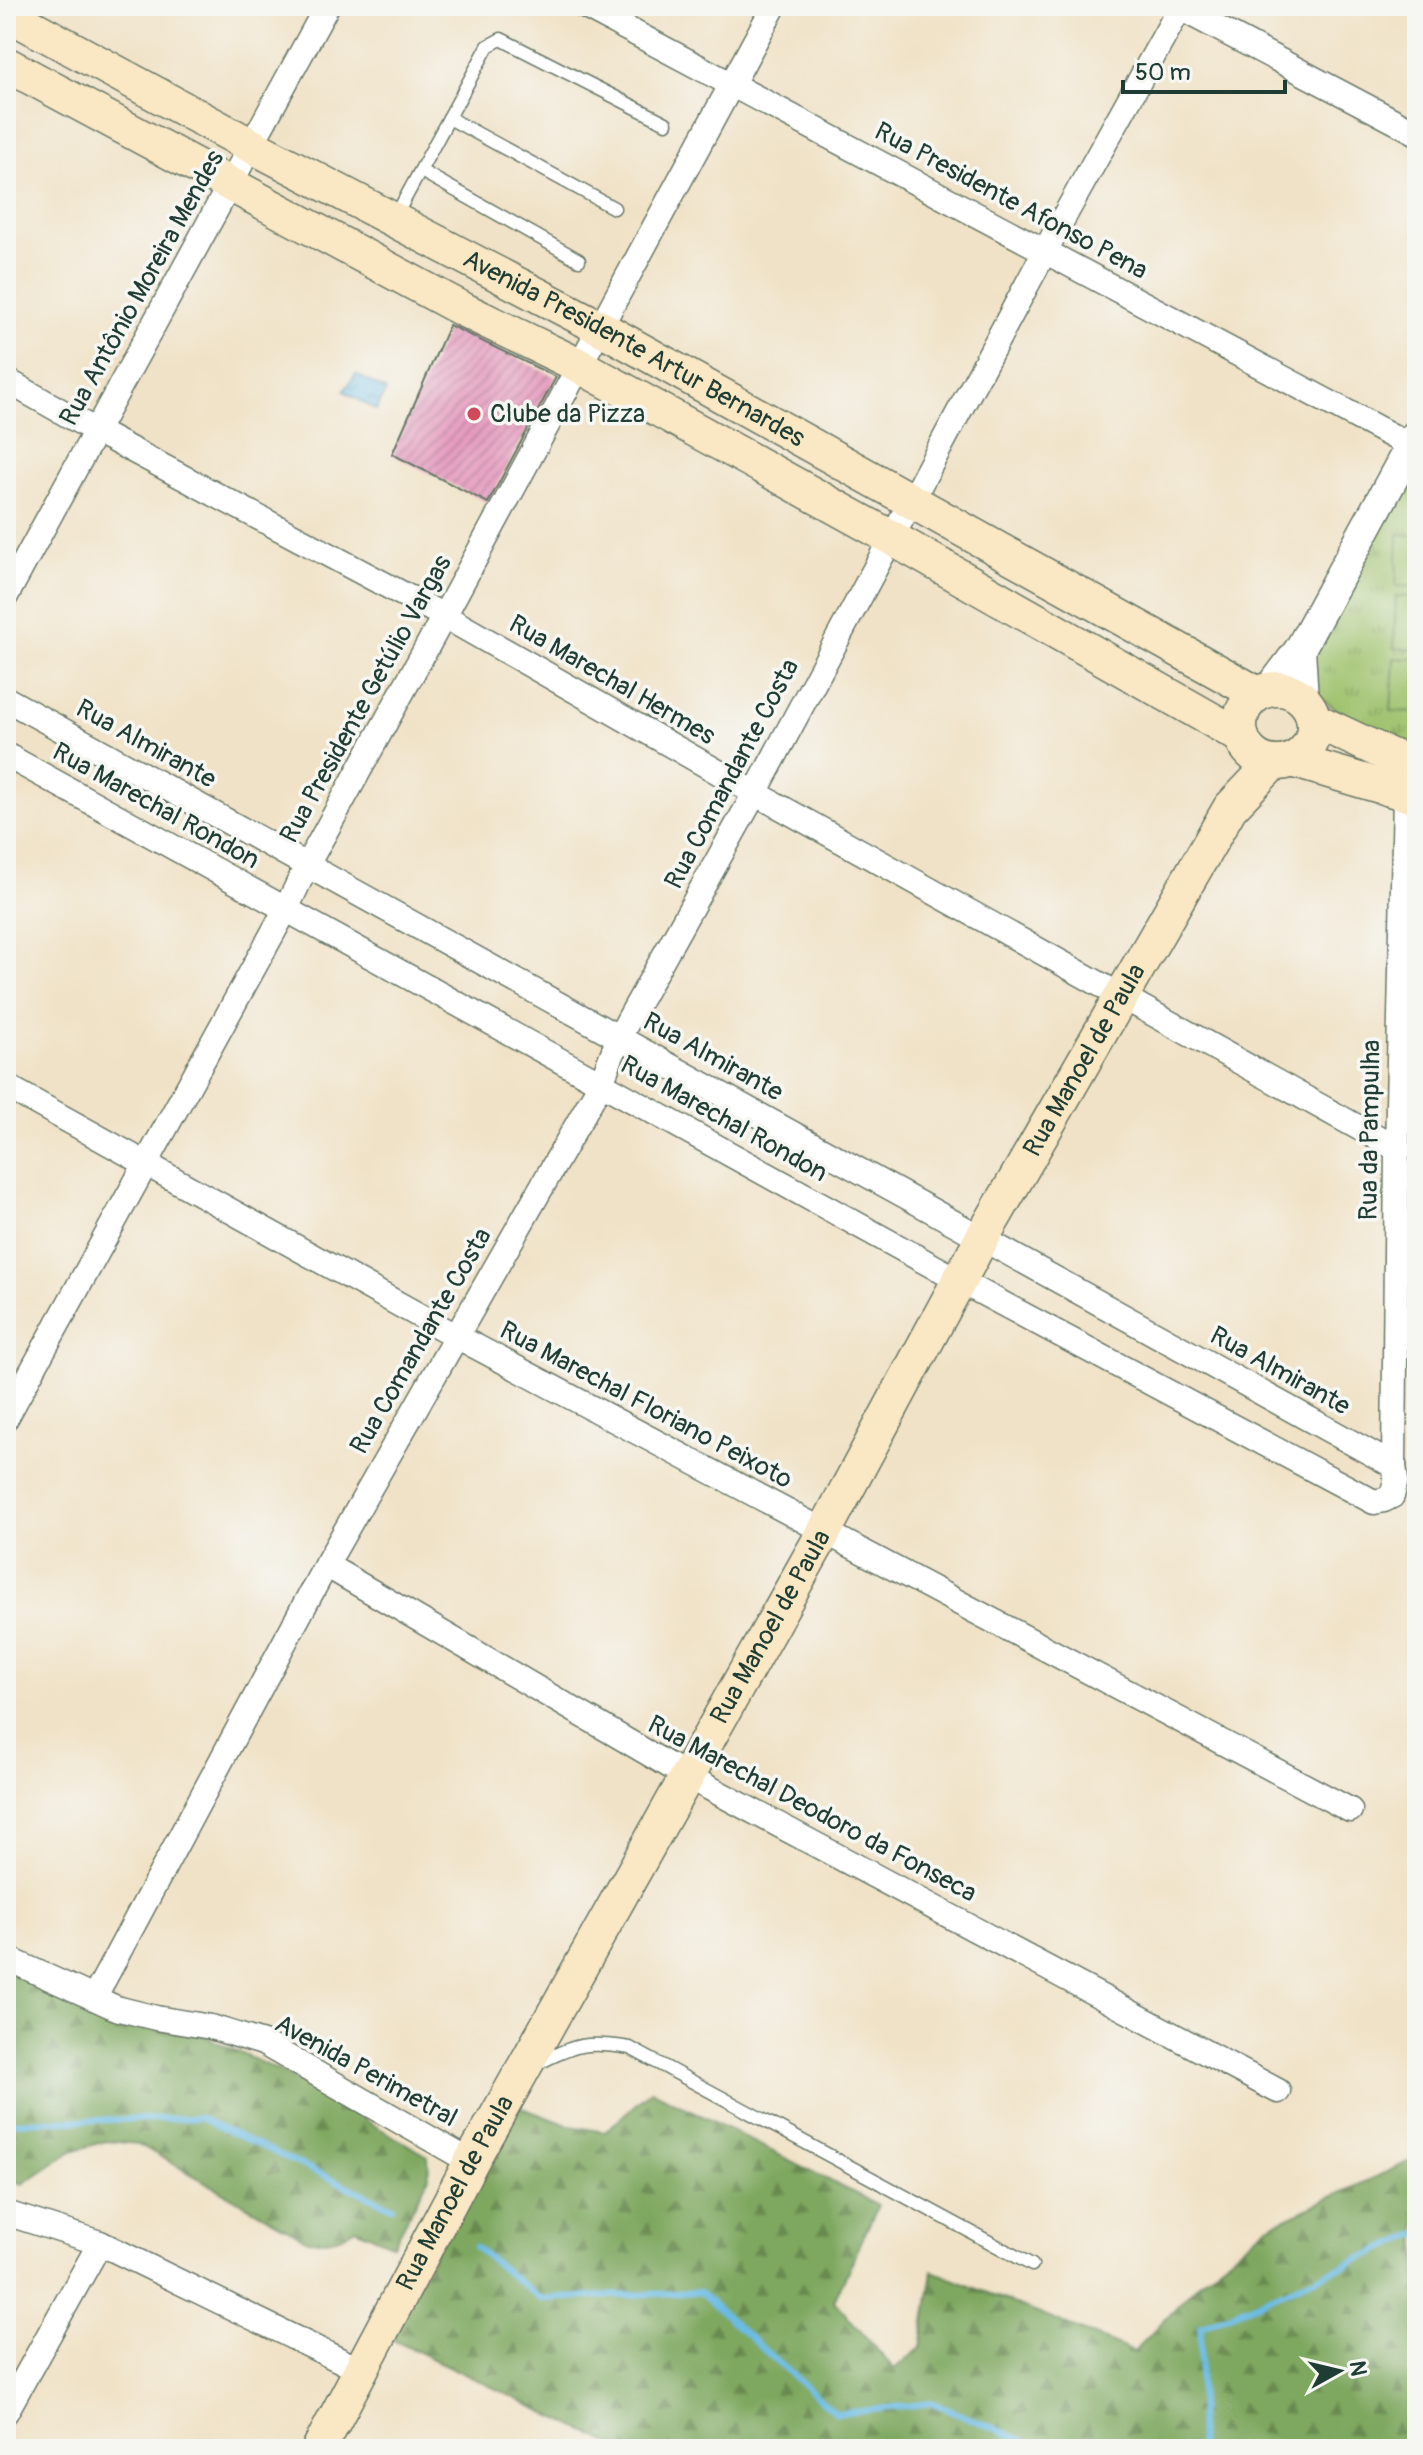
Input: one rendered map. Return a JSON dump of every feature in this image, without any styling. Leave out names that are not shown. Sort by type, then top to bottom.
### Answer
[{"type":"main road","name":"Avenida Presidente Artur Bernardes","points":[[6,13],[252,146],[599,327],[911,501],[1264,692]]},
{"type":"main road","name":"Avenida Presidente Artur Bernardes","points":[[6,64],[466,311],[580,366],[890,537],[1264,752],[1411,796]]},
{"type":"main road","points":[[1309,710],[1314,733],[1302,754],[1264,752],[1240,725],[1243,713],[1264,692],[1293,692],[1309,710],[1393,757],[1417,763]]},
{"type":"main road","name":"Rua Manoel de Paula","points":[[319,2449],[471,2162],[824,1532],[982,1238],[1264,752]]},
{"type":"street","name":"Rua Antônio Moreira Mendes","points":[[6,596],[327,6]]},
{"type":"street","name":"Rua Presidente Afonso Pena","points":[[584,6],[1045,251],[1414,440]]},
{"type":"street","name":"Rua Presidente Getúlio Vargas","points":[[8,1408],[286,909],[307,865],[774,6]]},
{"type":"street","points":[[1179,7],[1417,133]]},
{"type":"street","name":"Rua Comandante Costa","points":[[94,1998],[326,1565],[601,1083],[619,1037],[755,793],[890,537],[1179,7]]},
{"type":"street","name":"Rua Marechal Hermes","points":[[6,380],[444,616],[755,793],[1407,1150]]},
{"type":"street","points":[[1264,692],[1300,649],[1414,440]]},
{"type":"street","points":[[1300,649],[1309,710]]},
{"type":"street","name":"Rua Almirante","points":[[6,699],[1394,1466]]},
{"type":"street","name":"Rua Marechal Rondon","points":[[6,755],[960,1281],[1374,1502],[1392,1496],[1396,1480],[1394,1466]]},
{"type":"street","name":"Rua da Pampulha","points":[[1394,1466],[1406,1232],[1411,796]]},
{"type":"street","name":"Rua Marechal Floriano Peixoto","points":[[6,1086],[456,1336],[1350,1810]]},
{"type":"street","name":"Rua Marechal Deodoro da Fonseca","points":[[326,1565],[687,1776],[1278,2091]]},
{"type":"street","name":"Avenida Perimetral","points":[[6,1958],[116,2008],[211,2027],[263,2043],[471,2162]]},
{"type":"street","points":[[6,2213],[100,2243],[360,2370]]},
{"type":"street","points":[[6,2412],[100,2243]]},
{"type":"lane","points":[[394,219],[488,46],[501,39],[666,123]]},
{"type":"lane","points":[[449,118],[614,208]]},
{"type":"lane","points":[[421,171],[579,260]]},
{"type":"lane","points":[[523,2071],[570,2047],[601,2044],[630,2048],[1032,2265]]},
{"type":"green space","points":[[1417,453],[1417,744],[1372,729],[1329,704],[1306,684],[1294,661]]},
{"type":"green space","points":[[1398,534],[1417,535],[1417,587],[1396,586]]},
{"type":"green space","points":[[1396,596],[1417,597],[1417,650],[1394,648]]},
{"type":"green space","points":[[1394,658],[1417,659],[1417,712],[1391,711]]},
{"type":"green space","points":[[6,1966],[198,2033],[281,2072],[428,2156],[429,2177],[393,2245],[356,2228],[333,2239],[308,2240],[138,2144],[106,2141],[72,2151],[22,2184],[6,2177]]},
{"type":"green space","points":[[651,2090],[878,2205],[834,2301],[894,2369],[921,2348],[933,2271],[1134,2352],[1199,2283],[1266,2227],[1417,2158],[1417,2449],[622,2449],[389,2338],[514,2105],[571,2126],[605,2132]]},
{"type":"water","points":[[356,374],[386,391],[376,410],[344,391]]},
{"type":"building","name":"Clube da Pizza","points":[[449,325],[556,377],[488,503],[392,454]]},
{"type":"waterway","points":[[6,2122],[200,2118],[392,2207]]},
{"type":"waterway","points":[[1199,2449],[1201,2327],[1417,2234]]},
{"type":"waterway","points":[[475,2247],[540,2299],[699,2292],[836,2414],[933,2403],[1043,2449]]},
{"type":"place","name":"Clube da Pizza","points":[[474,414]]}]
